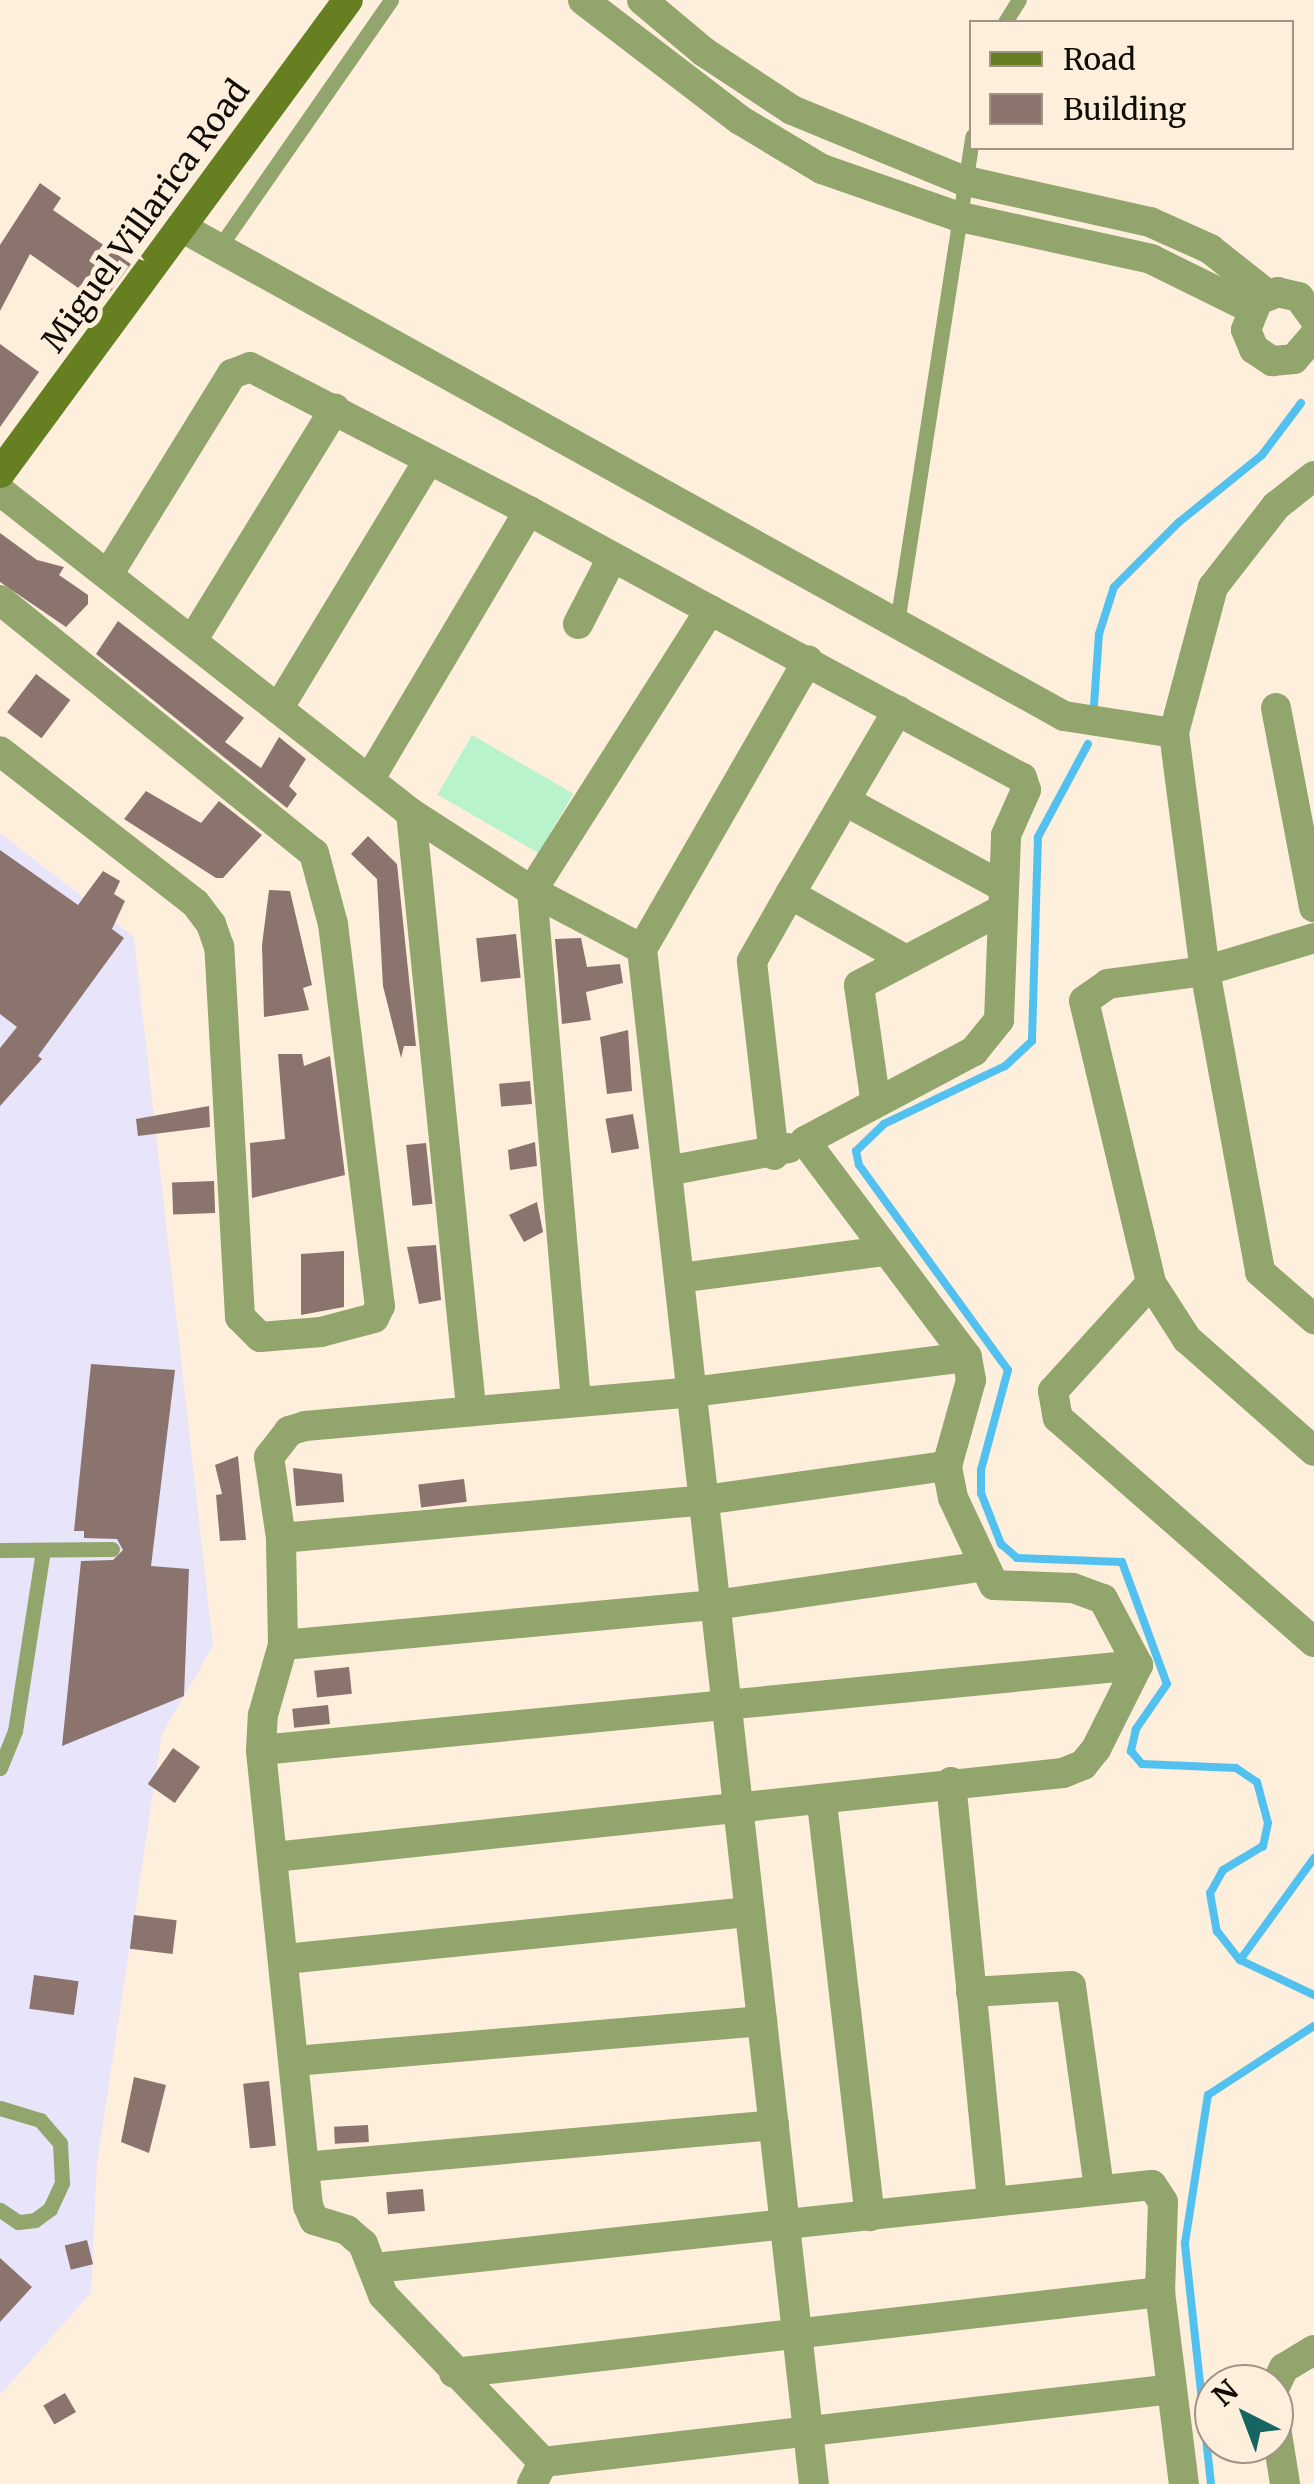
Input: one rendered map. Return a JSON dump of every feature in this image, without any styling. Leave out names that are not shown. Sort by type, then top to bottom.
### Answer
[{"type":"main road","name":"Miguel Villarica Road","points":[[0,473],[348,0]]},
{"type":"street","points":[[583,0],[740,120],[822,169],[956,216],[1151,259],[1260,302],[1299,298],[1314,318]]},
{"type":"street","points":[[642,0],[704,52],[792,110],[962,180],[1150,222],[1210,249],[1260,302]]},
{"type":"street","points":[[182,226],[1064,716],[1174,733]]},
{"type":"street","points":[[1260,302],[1248,340],[1262,356],[1283,361],[1310,350]]},
{"type":"street","points":[[109,573],[232,374],[260,368],[1022,778],[1026,790],[1006,835],[999,1020],[974,1050],[875,1098],[774,1156],[667,1171]]},
{"type":"street","points":[[192,641],[335,409]]},
{"type":"street","points":[[278,709],[429,460]]},
{"type":"street","points":[[1314,476],[1276,506],[1213,587],[1174,733],[1205,972],[1260,1272],[1314,1318]]},
{"type":"street","points":[[0,491],[411,813],[532,891],[642,949]]},
{"type":"street","points":[[368,780],[530,511]]},
{"type":"street","points":[[578,624],[612,558]]},
{"type":"street","points":[[0,600],[314,853],[332,924],[380,1306],[374,1318],[322,1332],[260,1337],[240,1317],[219,947],[211,924],[194,903],[0,750]]},
{"type":"street","points":[[576,1401],[532,891],[710,610]]},
{"type":"street","points":[[808,660],[642,949],[814,2484]]},
{"type":"street","points":[[1276,708],[1300,758],[1314,907]]},
{"type":"street","points":[[774,1156],[752,962],[898,710]]},
{"type":"street","points":[[848,802],[1002,898]]},
{"type":"street","points":[[411,813],[472,1407]]},
{"type":"street","points":[[790,894],[906,960]]},
{"type":"street","points":[[875,1098],[859,985],[906,960],[1002,898]]},
{"type":"street","points":[[1314,938],[1205,972],[1108,984],[1084,1001],[1151,1283],[1188,1339],[1314,1451]]},
{"type":"street","points":[[805,1140],[967,1357],[970,1380],[947,1466],[953,1498],[994,1585],[1072,1588],[1104,1599],[1138,1665]]},
{"type":"street","points":[[679,1278],[885,1251]]},
{"type":"street","points":[[1151,1283],[1053,1391],[1058,1418],[1314,1642]]},
{"type":"street","points":[[967,1357],[692,1392],[472,1407],[289,1431],[269,1456],[280,1538],[283,1646],[263,1715],[261,1750],[304,2166],[314,2220],[347,2230],[374,2268],[383,2295],[537,2473],[1172,2390]]},
{"type":"street","points":[[280,1538],[704,1500],[947,1466]]},
{"type":"street","points":[[283,1646],[715,1604],[984,1566]]},
{"type":"street","points":[[261,1750],[727,1708],[1138,1665]]},
{"type":"street","points":[[274,1857],[822,1803],[951,1782],[1063,1773],[1083,1765],[1138,1665]]},
{"type":"street","points":[[951,1782],[992,2202]]},
{"type":"street","points":[[822,1803],[870,2216]]},
{"type":"street","points":[[285,1959],[750,1912]]},
{"type":"street","points":[[971,1992],[1071,1986],[1099,2187]]},
{"type":"street","points":[[295,2060],[762,2021]]},
{"type":"street","points":[[304,2166],[774,2125]]},
{"type":"street","points":[[374,2268],[870,2216],[1099,2187],[1152,2185],[1160,2191],[1160,2292],[1184,2484]]},
{"type":"street","points":[[454,2373],[1160,2292]]},
{"type":"street","points":[[1291,2364],[1314,2350]]},
{"type":"lane","points":[[218,249],[391,0]]},
{"type":"lane","points":[[897,623],[969,149]]},
{"type":"lane","points":[[0,1550],[112,1549]]},
{"type":"lane","points":[[0,1768],[16,1731],[43,1551]]},
{"type":"lane","points":[[0,2108],[40,2120],[60,2143],[62,2182],[50,2208],[35,2220],[18,2222],[0,2210]]},
{"type":"shaded area","points":[[0,833],[134,937],[213,1646],[162,1734],[97,2163],[91,2293],[0,2395]]},
{"type":"green space","points":[[472,735],[573,794],[539,853],[438,795]]},
{"type":"building","points":[[40,183],[61,198],[53,210],[131,264],[101,304],[30,254],[0,311],[0,245]]},
{"type":"building","points":[[0,344],[39,372],[0,427]]},
{"type":"building","points":[[0,533],[37,560],[64,567],[59,575],[88,595],[88,604],[66,627],[0,582]]},
{"type":"building","points":[[118,621],[244,718],[225,742],[261,768],[279,737],[306,759],[289,786],[297,794],[287,808],[96,654]]},
{"type":"building","points":[[36,674],[70,700],[41,738],[7,712]]},
{"type":"building","points":[[146,791],[201,823],[219,801],[262,835],[223,878],[216,878],[124,819]]},
{"type":"building","points":[[368,836],[397,864],[416,1046],[404,1046],[401,1058],[383,986],[377,879],[351,854]]},
{"type":"building","points":[[0,850],[78,905],[103,871],[120,881],[114,894],[125,901],[112,929],[124,938],[38,1056],[42,1059],[0,1106],[0,1048],[17,1027],[0,1014]]},
{"type":"building","points":[[269,890],[290,891],[312,985],[303,988],[309,1010],[264,1017],[262,945]]},
{"type":"building","points":[[516,934],[521,978],[481,982],[476,938]]},
{"type":"building","points":[[581,938],[587,967],[620,964],[623,983],[586,992],[591,1020],[562,1024],[555,939]]},
{"type":"building","points":[[628,1030],[632,1091],[607,1094],[600,1037]]},
{"type":"building","points":[[278,1054],[302,1054],[304,1066],[330,1056],[345,1175],[252,1198],[250,1143],[285,1139]]},
{"type":"building","points":[[530,1081],[532,1104],[501,1107],[499,1084]]},
{"type":"building","points":[[209,1106],[210,1127],[138,1136],[136,1119]]},
{"type":"building","points":[[633,1114],[639,1148],[612,1153],[605,1119]]},
{"type":"building","points":[[535,1142],[537,1166],[510,1170],[508,1150]]},
{"type":"building","points":[[426,1143],[432,1204],[412,1206],[406,1145]]},
{"type":"building","points":[[214,1181],[215,1213],[173,1214],[172,1182]]},
{"type":"building","points":[[537,1202],[543,1232],[524,1242],[509,1215]]},
{"type":"building","points":[[436,1245],[441,1300],[419,1304],[407,1247]]},
{"type":"building","points":[[344,1251],[344,1307],[301,1315],[301,1254]]},
{"type":"building","points":[[91,1364],[175,1370],[151,1566],[189,1569],[184,1696],[62,1746],[81,1561],[113,1560],[123,1550],[117,1539],[84,1538],[84,1531],[74,1531]]},
{"type":"building","points":[[238,1456],[246,1540],[220,1541],[216,1495],[222,1494],[215,1465]]},
{"type":"building","points":[[293,1468],[342,1474],[344,1502],[296,1506]]},
{"type":"building","points":[[464,1479],[467,1502],[421,1507],[418,1485]]},
{"type":"building","points":[[349,1667],[352,1694],[317,1698],[314,1671]]},
{"type":"building","points":[[328,1705],[330,1724],[294,1728],[292,1709]]},
{"type":"building","points":[[173,1748],[200,1767],[175,1803],[148,1784]]},
{"type":"building","points":[[134,1915],[177,1920],[173,1954],[130,1949]]},
{"type":"building","points":[[34,1975],[79,1981],[74,2015],[29,2009]]},
{"type":"building","points":[[134,2077],[166,2085],[149,2153],[121,2142]]},
{"type":"building","points":[[269,2081],[276,2146],[250,2148],[243,2084]]},
{"type":"building","points":[[368,2125],[369,2142],[335,2144],[334,2127]]},
{"type":"building","points":[[423,2189],[425,2211],[388,2214],[386,2192]]},
{"type":"building","points":[[87,2240],[93,2264],[71,2270],[65,2246]]},
{"type":"building","points":[[0,2258],[32,2287],[0,2322]]},
{"type":"building","points":[[65,2393],[76,2412],[54,2425],[43,2406]]},
{"type":"waterway","points":[[1094,705],[1099,634],[1114,587],[1178,523],[1262,455],[1301,403]]},
{"type":"waterway","points":[[1088,744],[1038,837],[1032,1041],[1005,1066],[884,1124],[856,1151],[859,1165],[1008,1370],[981,1470],[981,1493],[1001,1544],[1017,1558],[1122,1562],[1167,1684],[1136,1729],[1131,1751],[1142,1764],[1236,1768],[1257,1782],[1268,1823],[1263,1846],[1223,1870],[1210,1893],[1217,1931],[1240,1960],[1314,1995]]},
{"type":"waterway","points":[[1240,1960],[1314,1858]]},
{"type":"waterway","points":[[1211,2484],[1185,2243],[1208,2095],[1314,2026]]}]
